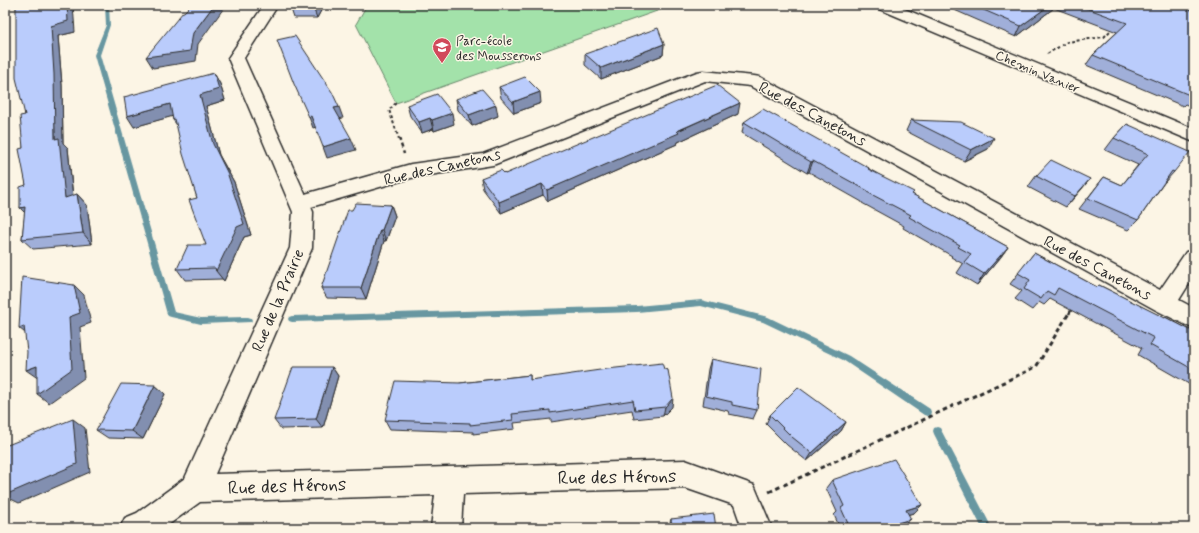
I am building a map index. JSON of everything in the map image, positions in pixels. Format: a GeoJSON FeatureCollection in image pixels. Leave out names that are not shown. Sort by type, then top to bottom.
{"type":"FeatureCollection","features":[{"type":"Feature","properties":{"kind":"street","name":"Rue de la Prairie"},"geometry":{"type":"LineString","coordinates":[[195,488],[301,248],[303,212],[300,203],[236,58],[271,5]]}},
{"type":"Feature","properties":{"kind":"street","name":"Chemin Vanier"},"geometry":{"type":"LineString","coordinates":[[882,5],[1194,136]]}},
{"type":"Feature","properties":{"kind":"street","name":"Rue des Canetons"},"geometry":{"type":"LineString","coordinates":[[300,203],[411,171],[486,160],[703,76],[754,81],[1194,319]]}},
{"type":"Feature","properties":{"kind":"street","name":"Rue des Canetons"},"geometry":{"type":"LineString","coordinates":[[1164,303],[1194,258]]}},
{"type":"Feature","properties":{"kind":"street","name":"Rue des Hérons"},"geometry":{"type":"LineString","coordinates":[[195,488],[685,474],[744,495],[757,528]]}},
{"type":"Feature","properties":{"kind":"street"},"geometry":{"type":"LineString","coordinates":[[446,528],[450,480]]}},
{"type":"Feature","properties":{"kind":"street"},"geometry":{"type":"LineString","coordinates":[[135,528],[147,523],[195,488]]}},
{"type":"Feature","properties":{"kind":"path"},"geometry":{"type":"LineString","coordinates":[[1026,66],[1067,42],[1104,37],[1115,26]]}},
{"type":"Feature","properties":{"kind":"path"},"geometry":{"type":"LineString","coordinates":[[396,103],[389,110],[411,171]]}},
{"type":"Feature","properties":{"kind":"path"},"geometry":{"type":"LineString","coordinates":[[747,503],[1036,367],[1077,300]]}},
{"type":"Feature","properties":{"kind":"green space","name":"Parc-école des Mousserons"},"geometry":{"type":"Polygon","coordinates":[[[367,5],[674,5],[396,103],[356,24],[367,5]]]}},
{"type":"Feature","properties":{"kind":"building"},"geometry":{"type":"Polygon","coordinates":[[[16,5],[67,5],[68,21],[51,26],[54,74],[55,139],[59,138],[65,198],[77,194],[83,233],[22,239],[25,207],[20,208],[20,187],[26,185],[19,149],[23,148],[20,116],[25,115],[16,78],[16,5]]]}},
{"type":"Feature","properties":{"kind":"building"},"geometry":{"type":"Polygon","coordinates":[[[191,5],[214,5],[193,33],[190,51],[146,57],[183,12],[191,5]]]}},
{"type":"Feature","properties":{"kind":"building"},"geometry":{"type":"Polygon","coordinates":[[[293,5],[316,5],[314,10],[291,9],[293,5]]]}},
{"type":"Feature","properties":{"kind":"building"},"geometry":{"type":"Polygon","coordinates":[[[972,5],[1050,5],[1021,26],[972,5]]]}},
{"type":"Feature","properties":{"kind":"building"},"geometry":{"type":"Polygon","coordinates":[[[1078,5],[1176,5],[1194,11],[1194,94],[1192,96],[1093,55],[1127,23],[1078,5]]]}},
{"type":"Feature","properties":{"kind":"building"},"geometry":{"type":"Polygon","coordinates":[[[658,28],[664,44],[601,68],[585,54],[658,28]]]}},
{"type":"Feature","properties":{"kind":"building"},"geometry":{"type":"Polygon","coordinates":[[[295,36],[332,92],[339,107],[334,108],[351,138],[323,147],[311,116],[309,117],[294,84],[277,40],[295,36]]]}},
{"type":"Feature","properties":{"kind":"building"},"geometry":{"type":"Polygon","coordinates":[[[214,73],[219,89],[200,95],[213,144],[227,172],[244,224],[237,227],[216,271],[215,268],[177,269],[188,245],[206,245],[189,200],[197,198],[183,154],[175,119],[173,120],[170,104],[127,116],[124,97],[214,73]]]}},
{"type":"Feature","properties":{"kind":"building"},"geometry":{"type":"Polygon","coordinates":[[[525,77],[540,92],[513,102],[499,87],[525,77]]]}},
{"type":"Feature","properties":{"kind":"building"},"geometry":{"type":"Polygon","coordinates":[[[717,85],[740,103],[677,131],[679,133],[547,190],[542,184],[499,202],[481,178],[501,170],[505,174],[717,85]]]}},
{"type":"Feature","properties":{"kind":"building"},"geometry":{"type":"Polygon","coordinates":[[[482,89],[496,105],[469,115],[456,99],[482,89]]]}},
{"type":"Feature","properties":{"kind":"building"},"geometry":{"type":"Polygon","coordinates":[[[437,94],[452,113],[432,120],[430,118],[419,122],[407,105],[437,94]]]}},
{"type":"Feature","properties":{"kind":"building"},"geometry":{"type":"Polygon","coordinates":[[[763,109],[869,168],[868,169],[914,192],[912,194],[1008,247],[984,274],[964,262],[971,254],[958,247],[960,245],[909,217],[911,215],[813,161],[811,162],[744,122],[763,109]]]}},
{"type":"Feature","properties":{"kind":"building"},"geometry":{"type":"Polygon","coordinates":[[[911,120],[961,122],[994,138],[971,150],[911,120]]]}},
{"type":"Feature","properties":{"kind":"building"},"geometry":{"type":"Polygon","coordinates":[[[1127,124],[1190,152],[1174,172],[1172,171],[1138,220],[1088,198],[1104,177],[1122,185],[1148,154],[1114,138],[1127,124]]]}},
{"type":"Feature","properties":{"kind":"building"},"geometry":{"type":"Polygon","coordinates":[[[1051,160],[1090,179],[1075,196],[1036,176],[1051,160]]]}},
{"type":"Feature","properties":{"kind":"building"},"geometry":{"type":"Polygon","coordinates":[[[356,203],[391,205],[382,230],[380,230],[361,288],[321,288],[348,210],[352,210],[356,203]]]}},
{"type":"Feature","properties":{"kind":"building"},"geometry":{"type":"Polygon","coordinates":[[[1034,253],[1097,287],[1099,285],[1194,332],[1194,370],[1150,345],[1154,338],[1058,288],[1054,295],[1047,291],[1041,299],[1024,289],[1030,280],[1018,273],[1034,253]]]}},
{"type":"Feature","properties":{"kind":"building"},"geometry":{"type":"Polygon","coordinates":[[[22,277],[74,285],[80,313],[69,317],[72,369],[37,394],[37,366],[26,370],[27,352],[24,326],[19,328],[22,277]]]}},
{"type":"Feature","properties":{"kind":"building"},"geometry":{"type":"Polygon","coordinates":[[[711,359],[761,369],[757,410],[732,405],[732,402],[706,396],[711,359]]]}},
{"type":"Feature","properties":{"kind":"building"},"geometry":{"type":"Polygon","coordinates":[[[662,363],[664,369],[668,370],[673,398],[665,407],[635,410],[633,400],[550,413],[550,410],[512,414],[513,420],[470,425],[470,423],[385,420],[395,381],[460,383],[530,375],[530,380],[662,363]]]}},
{"type":"Feature","properties":{"kind":"building"},"geometry":{"type":"Polygon","coordinates":[[[293,367],[332,367],[316,419],[274,420],[293,367]]]}},
{"type":"Feature","properties":{"kind":"building"},"geometry":{"type":"Polygon","coordinates":[[[121,384],[155,385],[132,431],[96,430],[121,384]]]}},
{"type":"Feature","properties":{"kind":"building"},"geometry":{"type":"Polygon","coordinates":[[[798,387],[846,422],[812,453],[792,437],[770,415],[798,387]]]}},
{"type":"Feature","properties":{"kind":"building"},"geometry":{"type":"Polygon","coordinates":[[[73,419],[77,464],[5,495],[5,446],[73,419]]]}},
{"type":"Feature","properties":{"kind":"building"},"geometry":{"type":"Polygon","coordinates":[[[894,459],[922,505],[906,510],[911,519],[884,527],[885,528],[850,528],[841,508],[844,506],[832,480],[894,459]]]}},
{"type":"Feature","properties":{"kind":"building"},"geometry":{"type":"Polygon","coordinates":[[[714,514],[716,528],[672,528],[671,519],[714,514]]]}},
{"type":"Feature","properties":{"kind":"waterway"},"geometry":{"type":"LineString","coordinates":[[107,5],[108,25],[97,55],[171,314],[201,321],[248,320]]}},
{"type":"Feature","properties":{"kind":"waterway"},"geometry":{"type":"LineString","coordinates":[[292,319],[637,309],[701,303],[765,319],[846,358],[927,412]]}},
{"type":"Feature","properties":{"kind":"waterway"},"geometry":{"type":"LineString","coordinates":[[937,431],[987,528]]}},
{"type":"Feature","properties":{"kind":"place","name":"Parc-école des Mousserons"},"geometry":{"type":"Point","coordinates":[442,64]}}]}
